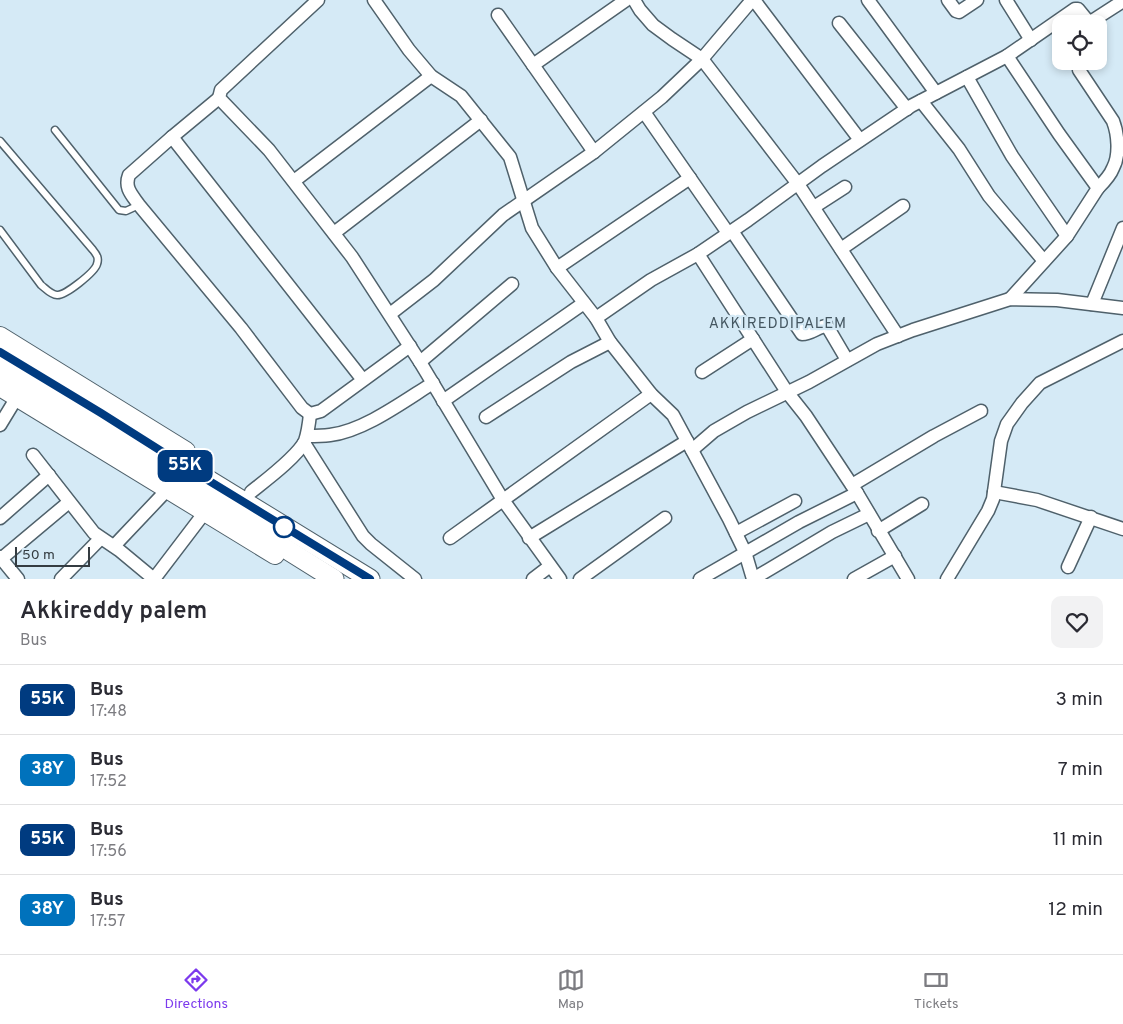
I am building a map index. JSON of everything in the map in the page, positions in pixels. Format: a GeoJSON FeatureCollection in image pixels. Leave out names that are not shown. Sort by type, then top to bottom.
{"type":"FeatureCollection","features":[{"type":"Feature","properties":{"kind":"main road"},"geometry":{"type":"LineString","coordinates":[[0,352],[370,579]]}},
{"type":"Feature","properties":{"kind":"main road"},"geometry":{"type":"LineString","coordinates":[[0,370],[334,579]]}},
{"type":"Feature","properties":{"kind":"street"},"geometry":{"type":"LineString","coordinates":[[310,414],[302,408],[236,321],[139,205],[128,190],[127,182],[130,175],[219,98],[221,90],[318,0]]}},
{"type":"Feature","properties":{"kind":"street"},"geometry":{"type":"LineString","coordinates":[[374,0],[409,50],[431,76],[461,96],[510,157],[532,228],[557,268],[596,318],[610,342],[651,394],[673,415],[736,533],[745,552],[753,579],[832,532],[868,514]]}},
{"type":"Feature","properties":{"kind":"street"},"geometry":{"type":"LineString","coordinates":[[534,65],[626,0]]}},
{"type":"Feature","properties":{"kind":"street"},"geometry":{"type":"LineString","coordinates":[[634,0],[640,10],[653,24],[672,40],[702,59],[798,184],[898,336]]}},
{"type":"Feature","properties":{"kind":"street"},"geometry":{"type":"LineString","coordinates":[[390,314],[434,280],[495,222],[594,152],[662,97],[702,59],[753,0],[860,140]]}},
{"type":"Feature","properties":{"kind":"street"},"geometry":{"type":"LineString","coordinates":[[868,0],[936,93]]}},
{"type":"Feature","properties":{"kind":"street"},"geometry":{"type":"LineString","coordinates":[[948,0],[956,11],[959,12],[977,0]]}},
{"type":"Feature","properties":{"kind":"street"},"geometry":{"type":"LineString","coordinates":[[1006,0],[1031,40]]}},
{"type":"Feature","properties":{"kind":"street"},"geometry":{"type":"LineString","coordinates":[[596,318],[650,280],[698,254],[907,109],[1007,56],[1031,40],[1072,5],[1087,20],[1092,21],[1123,1]]}},
{"type":"Feature","properties":{"kind":"street"},"geometry":{"type":"LineString","coordinates":[[498,15],[594,152]]}},
{"type":"Feature","properties":{"kind":"street"},"geometry":{"type":"LineString","coordinates":[[839,23],[907,109]]}},
{"type":"Feature","properties":{"kind":"street"},"geometry":{"type":"LineString","coordinates":[[1007,56],[1098,188]]}},
{"type":"Feature","properties":{"kind":"street"},"geometry":{"type":"LineString","coordinates":[[1010,298],[1067,236],[1114,167],[1117,143],[1116,128],[1079,70]]}},
{"type":"Feature","properties":{"kind":"street"},"geometry":{"type":"LineString","coordinates":[[294,181],[431,76]]}},
{"type":"Feature","properties":{"kind":"street"},"geometry":{"type":"LineString","coordinates":[[968,77],[1012,156],[1067,236]]}},
{"type":"Feature","properties":{"kind":"street"},"geometry":{"type":"LineString","coordinates":[[219,98],[270,150],[352,257],[420,362],[503,500],[560,579]]}},
{"type":"Feature","properties":{"kind":"street"},"geometry":{"type":"LineString","coordinates":[[921,101],[959,149],[989,196],[1044,261]]}},
{"type":"Feature","properties":{"kind":"street"},"geometry":{"type":"LineString","coordinates":[[644,112],[802,334],[827,326],[847,360]]}},
{"type":"Feature","properties":{"kind":"street"},"geometry":{"type":"LineString","coordinates":[[334,233],[481,120]]}},
{"type":"Feature","properties":{"kind":"street"},"geometry":{"type":"LineString","coordinates":[[172,137],[363,380]]}},
{"type":"Feature","properties":{"kind":"street"},"geometry":{"type":"LineString","coordinates":[[557,268],[690,178]]}},
{"type":"Feature","properties":{"kind":"street"},"geometry":{"type":"LineString","coordinates":[[814,207],[845,187]]}},
{"type":"Feature","properties":{"kind":"street"},"geometry":{"type":"LineString","coordinates":[[841,249],[903,206]]}},
{"type":"Feature","properties":{"kind":"street"},"geometry":{"type":"LineString","coordinates":[[1092,304],[1123,228]]}},
{"type":"Feature","properties":{"kind":"street"},"geometry":{"type":"LineString","coordinates":[[698,254],[787,392],[806,416],[854,489],[908,579]]}},
{"type":"Feature","properties":{"kind":"street"},"geometry":{"type":"LineString","coordinates":[[420,362],[512,284]]}},
{"type":"Feature","properties":{"kind":"street"},"geometry":{"type":"LineString","coordinates":[[529,538],[714,431],[847,360],[898,336],[1010,298],[1057,300],[1123,308]]}},
{"type":"Feature","properties":{"kind":"street"},"geometry":{"type":"LineString","coordinates":[[443,401],[584,302]]}},
{"type":"Feature","properties":{"kind":"street"},"geometry":{"type":"LineString","coordinates":[[0,336],[186,451]]}},
{"type":"Feature","properties":{"kind":"street"},"geometry":{"type":"LineString","coordinates":[[702,372],[753,339]]}},
{"type":"Feature","properties":{"kind":"street"},"geometry":{"type":"LineString","coordinates":[[948,579],[988,511],[994,492],[1001,441],[1007,424],[1022,403],[1040,384],[1123,341]]}},
{"type":"Feature","properties":{"kind":"street"},"geometry":{"type":"LineString","coordinates":[[486,417],[571,362],[610,342]]}},
{"type":"Feature","properties":{"kind":"street"},"geometry":{"type":"LineString","coordinates":[[310,414],[321,411],[410,346]]}},
{"type":"Feature","properties":{"kind":"street"},"geometry":{"type":"LineString","coordinates":[[305,439],[346,432],[387,412],[433,383]]}},
{"type":"Feature","properties":{"kind":"street"},"geometry":{"type":"LineString","coordinates":[[0,387],[275,555]]}},
{"type":"Feature","properties":{"kind":"street"},"geometry":{"type":"LineString","coordinates":[[450,538],[651,394]]}},
{"type":"Feature","properties":{"kind":"street"},"geometry":{"type":"LineString","coordinates":[[0,425],[17,397]]}},
{"type":"Feature","properties":{"kind":"street"},"geometry":{"type":"LineString","coordinates":[[700,579],[854,489],[934,436],[981,411]]}},
{"type":"Feature","properties":{"kind":"street"},"geometry":{"type":"LineString","coordinates":[[251,492],[297,452],[305,439],[310,414]]}},
{"type":"Feature","properties":{"kind":"street"},"geometry":{"type":"LineString","coordinates":[[305,439],[363,536],[415,579]]}},
{"type":"Feature","properties":{"kind":"street"},"geometry":{"type":"LineString","coordinates":[[33,455],[100,539],[114,546],[154,579],[205,512]]}},
{"type":"Feature","properties":{"kind":"street"},"geometry":{"type":"LineString","coordinates":[[0,518],[48,475]]}},
{"type":"Feature","properties":{"kind":"street"},"geometry":{"type":"LineString","coordinates":[[114,546],[168,490]]}},
{"type":"Feature","properties":{"kind":"street"},"geometry":{"type":"LineString","coordinates":[[994,492],[1037,500],[1123,529]]}},
{"type":"Feature","properties":{"kind":"street"},"geometry":{"type":"LineString","coordinates":[[736,533],[795,501]]}},
{"type":"Feature","properties":{"kind":"street"},"geometry":{"type":"LineString","coordinates":[[18,579],[1,558],[69,502]]}},
{"type":"Feature","properties":{"kind":"street"},"geometry":{"type":"LineString","coordinates":[[878,531],[922,504]]}},
{"type":"Feature","properties":{"kind":"street"},"geometry":{"type":"LineString","coordinates":[[580,579],[665,518]]}},
{"type":"Feature","properties":{"kind":"street"},"geometry":{"type":"LineString","coordinates":[[1068,567],[1091,518]]}},
{"type":"Feature","properties":{"kind":"street"},"geometry":{"type":"LineString","coordinates":[[60,579],[100,539]]}},
{"type":"Feature","properties":{"kind":"street"},"geometry":{"type":"LineString","coordinates":[[854,579],[895,556]]}},
{"type":"Feature","properties":{"kind":"street"},"geometry":{"type":"LineString","coordinates":[[533,579],[550,566]]}},
{"type":"Feature","properties":{"kind":"lane"},"geometry":{"type":"LineString","coordinates":[[55,130],[119,210],[126,211],[139,205]]}},
{"type":"Feature","properties":{"kind":"lane"},"geometry":{"type":"LineString","coordinates":[[0,141],[94,250],[98,256],[97,265],[93,272],[65,293],[57,295],[40,285],[0,230]]}},
{"type":"Feature","properties":{"kind":"bus line","name":"55K"},"geometry":{"type":"LineString","coordinates":[[0,352],[370,579]]}},
{"type":"Feature","properties":{"kind":"district","name":"AKKIREDDIPALEM"},"geometry":{"type":"Point","coordinates":[778,323]}}]}
